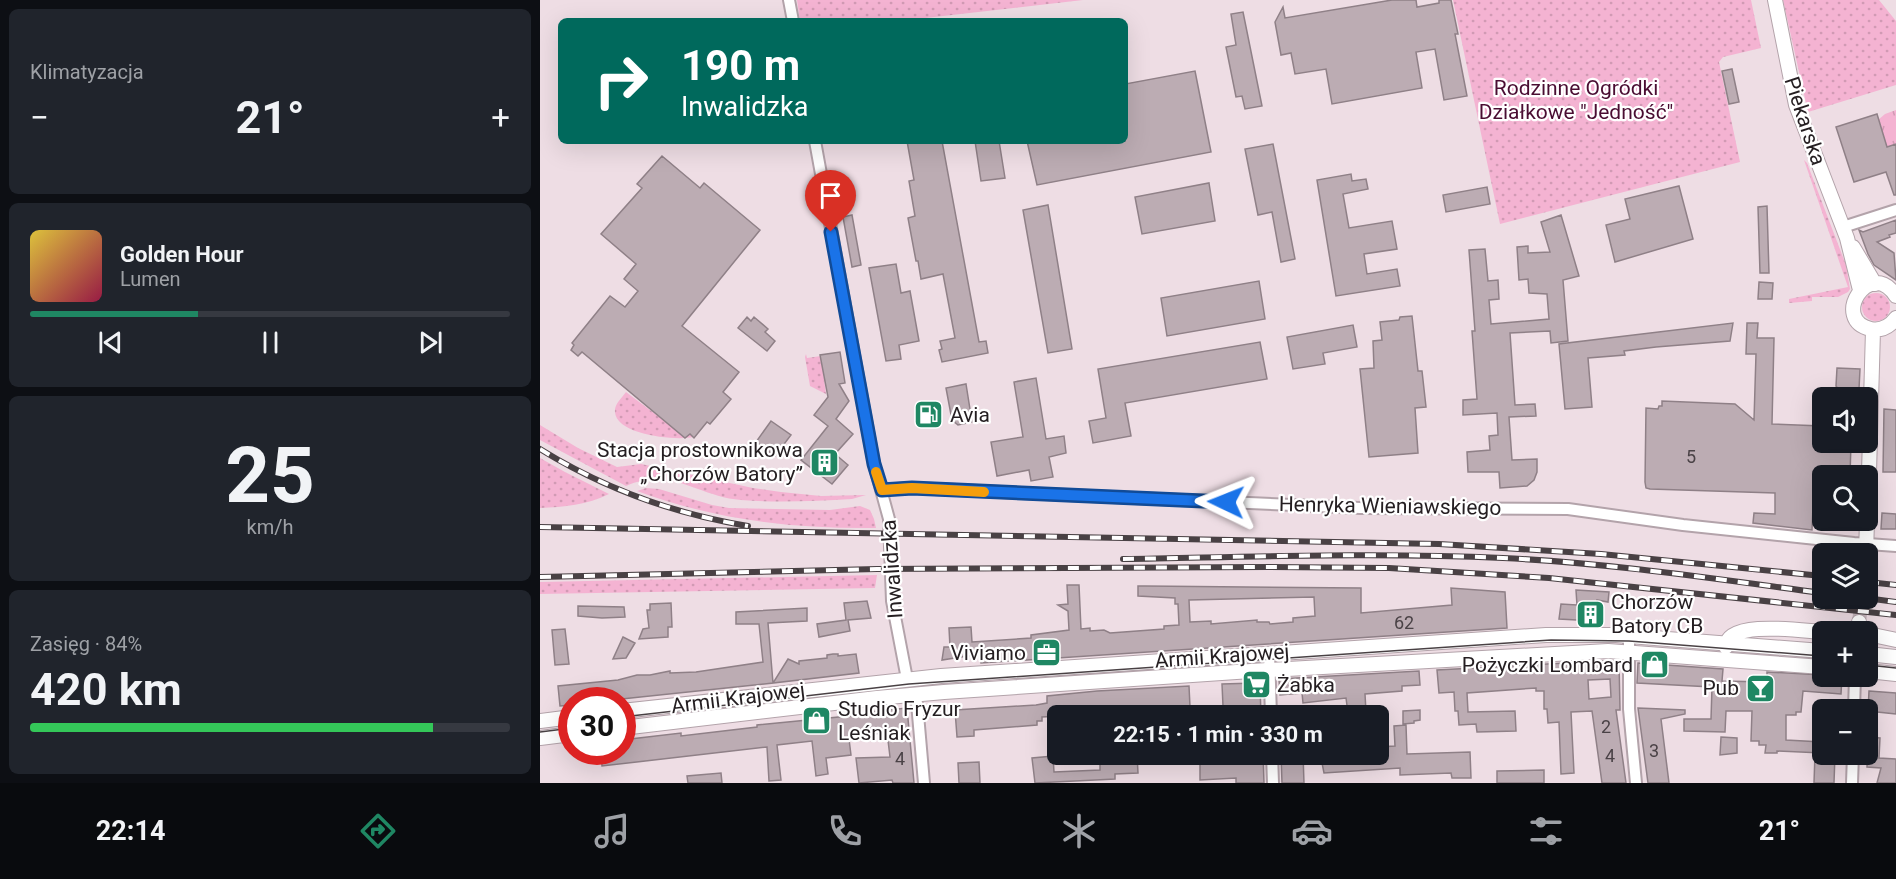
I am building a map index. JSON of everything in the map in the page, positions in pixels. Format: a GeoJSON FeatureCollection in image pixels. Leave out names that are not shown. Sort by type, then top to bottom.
{"type":"FeatureCollection","features":[{"type":"Feature","properties":{"kind":"street"},"geometry":{"type":"LineString","coordinates":[[789,0],[792,18]]}},
{"type":"Feature","properties":{"kind":"street","name":"Piekarska"},"geometry":{"type":"LineString","coordinates":[[1774,0],[1796,105],[1845,232],[1860,290],[1854,301],[1853,309],[1861,324],[1873,330]]}},
{"type":"Feature","properties":{"kind":"street","name":"Inwalidzka"},"geometry":{"type":"LineString","coordinates":[[815,144],[874,464],[889,519],[892,601],[907,679]]}},
{"type":"Feature","properties":{"kind":"street"},"geometry":{"type":"LineString","coordinates":[[1845,232],[1896,210]]}},
{"type":"Feature","properties":{"kind":"street","name":"Piekarska"},"geometry":{"type":"LineString","coordinates":[[1845,232],[1875,284]]}},
{"type":"Feature","properties":{"kind":"street"},"geometry":{"type":"LineString","coordinates":[[1860,290],[1875,284],[1890,288],[1896,296]]}},
{"type":"Feature","properties":{"kind":"street"},"geometry":{"type":"LineString","coordinates":[[1869,465],[1873,330],[1886,327],[1896,318]]}},
{"type":"Feature","properties":{"kind":"street","name":"Henryka Wieniawskiego"},"geometry":{"type":"LineString","coordinates":[[882,490],[912,488],[1360,508],[1568,509],[1820,543]]}},
{"type":"Feature","properties":{"kind":"street","name":"Henryka Wieniawskiego"},"geometry":{"type":"LineString","coordinates":[[1878,548],[1896,546]]}},
{"type":"Feature","properties":{"kind":"street"},"geometry":{"type":"LineString","coordinates":[[1725,659],[1726,642],[1732,636],[1750,629],[1812,632]]}},
{"type":"Feature","properties":{"kind":"street","name":"Armii Krajowej"},"geometry":{"type":"LineString","coordinates":[[636,709],[907,679],[1546,634],[1629,636],[1812,650]]}},
{"type":"Feature","properties":{"kind":"street"},"geometry":{"type":"LineString","coordinates":[[1629,636],[1629,709],[1636,783]]}},
{"type":"Feature","properties":{"kind":"street"},"geometry":{"type":"LineString","coordinates":[[1878,636],[1896,640]]}},
{"type":"Feature","properties":{"kind":"street","name":"Armii Krajowej"},"geometry":{"type":"LineString","coordinates":[[636,726],[914,695],[1270,670],[1608,651],[1812,666]]}},
{"type":"Feature","properties":{"kind":"street"},"geometry":{"type":"LineString","coordinates":[[1269,653],[1271,705]]}},
{"type":"Feature","properties":{"kind":"street"},"geometry":{"type":"LineString","coordinates":[[1878,655],[1896,657]]}},
{"type":"Feature","properties":{"kind":"street"},"geometry":{"type":"LineString","coordinates":[[1878,671],[1896,674]]}},
{"type":"Feature","properties":{"kind":"street"},"geometry":{"type":"LineString","coordinates":[[907,679],[917,703],[924,783]]}},
{"type":"Feature","properties":{"kind":"street"},"geometry":{"type":"LineString","coordinates":[[540,721],[558,719]]}},
{"type":"Feature","properties":{"kind":"street"},"geometry":{"type":"LineString","coordinates":[[540,738],[558,736]]}},
{"type":"Feature","properties":{"kind":"street"},"geometry":{"type":"LineString","coordinates":[[1272,765],[1273,783]]}},
{"type":"Feature","properties":{"kind":"street"},"geometry":{"type":"LineString","coordinates":[[1852,783],[1853,765]]}},
{"type":"Feature","properties":{"kind":"green space"},"geometry":{"type":"Polygon","coordinates":[[[797,0],[1083,0],[925,18],[800,18],[797,0]]]}},
{"type":"Feature","properties":{"kind":"green space","name":"Rodzinne Ogródki Działkowe \"Jedność\""},"geometry":{"type":"Polygon","coordinates":[[[1453,0],[1751,0],[1761,48],[1723,57],[1719,62],[1740,162],[1500,224],[1453,0]]]}},
{"type":"Feature","properties":{"kind":"green space"},"geometry":{"type":"Polygon","coordinates":[[[1783,0],[1879,0],[1896,21],[1896,85],[1808,112],[1783,0]]]}},
{"type":"Feature","properties":{"kind":"green space"},"geometry":{"type":"Polygon","coordinates":[[[1896,110],[1896,144],[1887,147],[1878,120],[1885,114],[1896,110]]]}},
{"type":"Feature","properties":{"kind":"green space"},"geometry":{"type":"Polygon","coordinates":[[[1804,160],[1846,265],[1850,289],[1838,297],[1812,297],[1812,301],[1789,303],[1789,299],[1848,287],[1804,160]]]}},
{"type":"Feature","properties":{"kind":"green space"},"geometry":{"type":"Polygon","coordinates":[[[1876,293],[1886,297],[1890,307],[1886,317],[1876,321],[1866,317],[1862,307],[1866,297],[1876,293]]]}},
{"type":"Feature","properties":{"kind":"green space"},"geometry":{"type":"Polygon","coordinates":[[[806,354],[807,358],[821,356],[826,394],[810,386],[806,354]]]}},
{"type":"Feature","properties":{"kind":"green space"},"geometry":{"type":"Polygon","coordinates":[[[626,392],[683,435],[686,431],[693,437],[674,438],[648,435],[625,426],[618,420],[615,409],[626,392]]]}},
{"type":"Feature","properties":{"kind":"green space"},"geometry":{"type":"Polygon","coordinates":[[[540,425],[578,448],[617,467],[641,464],[781,492],[821,496],[866,495],[838,500],[755,501],[726,498],[685,484],[657,479],[626,486],[540,440],[540,425]]]}},
{"type":"Feature","properties":{"kind":"green space"},"geometry":{"type":"Polygon","coordinates":[[[540,458],[609,494],[575,505],[540,508],[540,458]]]}},
{"type":"Feature","properties":{"kind":"green space"},"geometry":{"type":"Polygon","coordinates":[[[646,488],[659,489],[729,508],[830,510],[860,506],[870,510],[876,528],[815,527],[725,516],[637,491],[646,488]]]}},
{"type":"Feature","properties":{"kind":"green space"},"geometry":{"type":"Polygon","coordinates":[[[877,575],[875,588],[540,594],[540,582],[877,575]]]}},
{"type":"Feature","properties":{"kind":"building"},"geometry":{"type":"Polygon","coordinates":[[[1392,0],[1416,0],[1417,7],[1439,3],[1439,0],[1451,0],[1467,96],[1444,100],[1435,49],[1416,52],[1422,88],[1332,104],[1326,69],[1295,74],[1291,53],[1281,55],[1275,22],[1283,7],[1285,18],[1392,0]]]}},
{"type":"Feature","properties":{"kind":"building"},"geometry":{"type":"Polygon","coordinates":[[[1243,12],[1262,106],[1245,109],[1242,96],[1236,97],[1226,47],[1236,45],[1231,14],[1243,12]]]}},
{"type":"Feature","properties":{"kind":"building"},"geometry":{"type":"Polygon","coordinates":[[[1732,69],[1739,102],[1729,104],[1722,71],[1732,69]]]}},
{"type":"Feature","properties":{"kind":"building"},"geometry":{"type":"Polygon","coordinates":[[[1195,71],[1211,152],[1037,185],[1028,144],[1128,144],[1128,83],[1195,71]]]}},
{"type":"Feature","properties":{"kind":"building"},"geometry":{"type":"Polygon","coordinates":[[[1877,114],[1887,147],[1896,144],[1896,195],[1894,195],[1886,172],[1854,182],[1836,127],[1877,114]]]}},
{"type":"Feature","properties":{"kind":"building"},"geometry":{"type":"Polygon","coordinates":[[[908,144],[943,144],[979,342],[986,341],[988,353],[942,362],[939,350],[942,349],[940,341],[955,338],[943,274],[921,279],[918,261],[916,261],[908,218],[915,216],[909,181],[914,180],[908,144]]]}},
{"type":"Feature","properties":{"kind":"building"},"geometry":{"type":"Polygon","coordinates":[[[975,144],[999,144],[1005,178],[981,181],[975,144]]]}},
{"type":"Feature","properties":{"kind":"building"},"geometry":{"type":"Polygon","coordinates":[[[1273,144],[1295,259],[1281,262],[1272,212],[1258,215],[1245,149],[1273,144]]]}},
{"type":"Feature","properties":{"kind":"building"},"geometry":{"type":"Polygon","coordinates":[[[662,156],[700,188],[704,183],[760,230],[682,326],[739,372],[723,392],[731,399],[710,424],[707,422],[694,438],[690,434],[685,438],[582,352],[578,356],[571,350],[574,345],[572,343],[610,296],[625,307],[638,291],[624,279],[636,264],[601,234],[642,188],[637,184],[662,156]]]}},
{"type":"Feature","properties":{"kind":"building"},"geometry":{"type":"Polygon","coordinates":[[[1351,174],[1352,181],[1366,179],[1368,189],[1343,194],[1349,228],[1392,221],[1397,249],[1364,254],[1367,274],[1397,269],[1400,286],[1336,296],[1317,180],[1351,174]]]}},
{"type":"Feature","properties":{"kind":"building"},"geometry":{"type":"Polygon","coordinates":[[[1209,183],[1215,221],[1142,234],[1135,197],[1209,183]]]}},
{"type":"Feature","properties":{"kind":"building"},"geometry":{"type":"Polygon","coordinates":[[[1679,186],[1693,239],[1615,262],[1606,225],[1630,219],[1625,199],[1679,186]]]}},
{"type":"Feature","properties":{"kind":"building"},"geometry":{"type":"Polygon","coordinates":[[[1487,187],[1490,204],[1446,212],[1443,195],[1487,187]]]}},
{"type":"Feature","properties":{"kind":"building"},"geometry":{"type":"Polygon","coordinates":[[[1048,205],[1072,349],[1048,353],[1023,210],[1048,205]]]}},
{"type":"Feature","properties":{"kind":"building"},"geometry":{"type":"Polygon","coordinates":[[[1767,206],[1769,273],[1760,273],[1758,207],[1767,206]]]}},
{"type":"Feature","properties":{"kind":"building"},"geometry":{"type":"Polygon","coordinates":[[[852,215],[861,265],[852,267],[843,217],[852,215]]]}},
{"type":"Feature","properties":{"kind":"building"},"geometry":{"type":"Polygon","coordinates":[[[1561,215],[1579,276],[1563,280],[1568,341],[1551,343],[1550,331],[1510,333],[1515,405],[1535,404],[1536,416],[1509,417],[1512,460],[1537,459],[1537,472],[1534,480],[1527,486],[1500,488],[1499,472],[1468,472],[1467,452],[1490,450],[1489,436],[1498,435],[1497,413],[1463,415],[1463,400],[1477,399],[1469,250],[1485,249],[1488,281],[1498,280],[1499,299],[1489,300],[1491,324],[1549,319],[1547,294],[1529,293],[1528,279],[1519,280],[1517,247],[1528,246],[1528,253],[1550,252],[1541,222],[1561,215]]]}},
{"type":"Feature","properties":{"kind":"building"},"geometry":{"type":"Polygon","coordinates":[[[1896,220],[1896,233],[1877,242],[1894,253],[1896,280],[1874,265],[1859,230],[1863,232],[1896,220]]]}},
{"type":"Feature","properties":{"kind":"building"},"geometry":{"type":"Polygon","coordinates":[[[896,264],[901,293],[910,291],[919,341],[899,345],[901,359],[886,361],[869,268],[896,264]]]}},
{"type":"Feature","properties":{"kind":"building"},"geometry":{"type":"Polygon","coordinates":[[[1259,281],[1265,319],[1167,336],[1161,298],[1259,281]]]}},
{"type":"Feature","properties":{"kind":"building"},"geometry":{"type":"Polygon","coordinates":[[[1759,282],[1773,283],[1772,299],[1758,299],[1759,282]]]}},
{"type":"Feature","properties":{"kind":"building"},"geometry":{"type":"Polygon","coordinates":[[[1412,316],[1418,371],[1422,371],[1426,407],[1415,408],[1418,453],[1369,457],[1360,369],[1374,368],[1373,341],[1382,340],[1380,322],[1412,316]]]}},
{"type":"Feature","properties":{"kind":"building"},"geometry":{"type":"Polygon","coordinates":[[[747,317],[751,321],[754,317],[768,329],[765,332],[775,341],[767,351],[738,328],[747,317]]]}},
{"type":"Feature","properties":{"kind":"building"},"geometry":{"type":"Polygon","coordinates":[[[1733,323],[1730,341],[1656,347],[1624,351],[1625,355],[1588,358],[1592,407],[1565,409],[1559,344],[1733,323]]]}},
{"type":"Feature","properties":{"kind":"building"},"geometry":{"type":"Polygon","coordinates":[[[1747,323],[1758,323],[1757,338],[1774,338],[1772,424],[1812,426],[1812,453],[1851,453],[1850,465],[1812,465],[1812,530],[1753,523],[1754,513],[1775,514],[1775,493],[1646,488],[1646,408],[1658,409],[1662,406],[1662,401],[1735,404],[1754,420],[1756,354],[1746,354],[1747,323]]]}},
{"type":"Feature","properties":{"kind":"building"},"geometry":{"type":"Polygon","coordinates":[[[1353,325],[1357,347],[1323,353],[1325,364],[1293,369],[1287,337],[1353,325]]]}},
{"type":"Feature","properties":{"kind":"building"},"geometry":{"type":"Polygon","coordinates":[[[1260,342],[1267,379],[1125,403],[1131,436],[1093,443],[1089,421],[1106,418],[1098,369],[1260,342]]]}},
{"type":"Feature","properties":{"kind":"building"},"geometry":{"type":"Polygon","coordinates":[[[840,352],[845,383],[839,384],[849,401],[836,419],[853,434],[835,454],[848,465],[832,484],[801,460],[828,426],[814,415],[828,397],[820,355],[840,352]]]}},
{"type":"Feature","properties":{"kind":"building"},"geometry":{"type":"Polygon","coordinates":[[[1837,368],[1860,369],[1859,387],[1836,386],[1837,368]]]}},
{"type":"Feature","properties":{"kind":"building"},"geometry":{"type":"Polygon","coordinates":[[[1036,378],[1046,439],[1064,436],[1066,453],[1049,457],[1053,477],[1031,481],[1029,470],[997,476],[991,442],[1023,437],[1014,382],[1036,378]]]}},
{"type":"Feature","properties":{"kind":"building"},"geometry":{"type":"Polygon","coordinates":[[[966,384],[972,422],[958,425],[952,420],[946,388],[966,384]]]}},
{"type":"Feature","properties":{"kind":"building"},"geometry":{"type":"Polygon","coordinates":[[[1884,409],[1896,410],[1896,472],[1883,472],[1884,409]]]}},
{"type":"Feature","properties":{"kind":"building"},"geometry":{"type":"Polygon","coordinates":[[[771,421],[791,435],[775,456],[756,442],[771,421]]]}},
{"type":"Feature","properties":{"kind":"building"},"geometry":{"type":"Polygon","coordinates":[[[1882,513],[1896,514],[1896,529],[1881,529],[1882,513]]]}},
{"type":"Feature","properties":{"kind":"building"},"geometry":{"type":"Polygon","coordinates":[[[1067,585],[1079,585],[1081,629],[1090,628],[1090,631],[1104,630],[1110,633],[1164,629],[1164,626],[1179,625],[1178,604],[1175,604],[1175,598],[1138,596],[1138,586],[1361,588],[1361,613],[1452,605],[1451,588],[1505,592],[1507,628],[981,663],[980,654],[942,660],[944,647],[950,647],[949,628],[971,627],[972,642],[1031,638],[1031,635],[1069,630],[1068,611],[1058,605],[1068,604],[1067,585]],[[1314,597],[1189,600],[1190,622],[1211,621],[1211,624],[1257,620],[1257,622],[1269,622],[1270,624],[1293,622],[1293,618],[1315,616],[1314,597]]]}},
{"type":"Feature","properties":{"kind":"building"},"geometry":{"type":"Polygon","coordinates":[[[1576,590],[1609,592],[1608,602],[1597,600],[1595,621],[1559,619],[1561,604],[1577,605],[1576,590]]]}},
{"type":"Feature","properties":{"kind":"building"},"geometry":{"type":"Polygon","coordinates":[[[867,601],[871,618],[848,620],[850,631],[819,637],[817,624],[846,620],[844,603],[867,601]]]}},
{"type":"Feature","properties":{"kind":"building"},"geometry":{"type":"Polygon","coordinates":[[[671,603],[672,627],[668,627],[668,637],[639,639],[643,629],[649,628],[647,610],[650,610],[650,604],[671,603]]]}},
{"type":"Feature","properties":{"kind":"building"},"geometry":{"type":"Polygon","coordinates":[[[578,606],[624,607],[625,617],[578,616],[578,606]]]}},
{"type":"Feature","properties":{"kind":"building"},"geometry":{"type":"Polygon","coordinates":[[[807,608],[807,621],[768,623],[773,683],[636,697],[636,687],[558,687],[618,680],[637,675],[670,671],[670,673],[696,672],[763,662],[759,624],[736,624],[736,612],[807,608]]]}},
{"type":"Feature","properties":{"kind":"building"},"geometry":{"type":"Polygon","coordinates":[[[565,629],[569,664],[555,665],[552,630],[565,629]]]}},
{"type":"Feature","properties":{"kind":"building"},"geometry":{"type":"Polygon","coordinates":[[[623,637],[635,643],[626,658],[613,659],[623,637]]]}},
{"type":"Feature","properties":{"kind":"building"},"geometry":{"type":"Polygon","coordinates":[[[838,654],[838,656],[856,654],[859,673],[773,683],[788,659],[799,664],[799,661],[827,658],[827,655],[838,654]]]}},
{"type":"Feature","properties":{"kind":"building"},"geometry":{"type":"Polygon","coordinates":[[[1619,661],[1620,710],[1616,710],[1626,783],[1602,783],[1592,711],[1571,712],[1574,773],[1561,774],[1559,722],[1548,723],[1547,709],[1544,709],[1544,691],[1536,691],[1536,688],[1467,693],[1468,712],[1515,711],[1516,731],[1477,732],[1476,724],[1459,725],[1458,711],[1455,711],[1454,692],[1439,693],[1437,670],[1619,661]],[[1610,679],[1588,680],[1589,699],[1611,697],[1610,679]]]}},
{"type":"Feature","properties":{"kind":"building"},"geometry":{"type":"Polygon","coordinates":[[[1638,663],[1723,669],[1722,681],[1767,682],[1767,672],[1812,674],[1812,687],[1841,687],[1841,694],[1803,691],[1801,712],[1796,712],[1796,715],[1786,715],[1786,740],[1812,741],[1812,753],[1777,751],[1777,753],[1765,753],[1766,745],[1759,745],[1759,741],[1751,741],[1752,711],[1726,711],[1725,732],[1684,731],[1684,719],[1711,719],[1712,687],[1637,683],[1638,663]]]}},
{"type":"Feature","properties":{"kind":"building"},"geometry":{"type":"Polygon","coordinates":[[[1419,671],[1420,685],[1402,686],[1402,691],[1365,694],[1366,705],[1347,705],[1346,698],[1303,703],[1302,693],[1280,695],[1279,679],[1419,671]]]}},
{"type":"Feature","properties":{"kind":"building"},"geometry":{"type":"Polygon","coordinates":[[[1256,683],[1260,686],[1261,705],[1223,705],[1222,684],[1256,683]]]}},
{"type":"Feature","properties":{"kind":"building"},"geometry":{"type":"Polygon","coordinates":[[[1189,686],[1190,705],[1047,705],[1047,717],[1042,717],[1042,721],[1037,721],[1037,725],[974,730],[974,736],[957,737],[955,710],[1036,705],[1047,703],[1047,696],[1189,686]]]}},
{"type":"Feature","properties":{"kind":"building"},"geometry":{"type":"Polygon","coordinates":[[[1869,691],[1896,693],[1896,714],[1878,712],[1878,699],[1869,699],[1869,691]]]}},
{"type":"Feature","properties":{"kind":"building"},"geometry":{"type":"Polygon","coordinates":[[[907,708],[914,783],[893,783],[892,780],[859,783],[856,758],[890,757],[887,732],[849,739],[851,755],[826,758],[828,774],[816,776],[812,741],[777,745],[781,780],[769,781],[767,747],[636,762],[636,738],[681,733],[681,736],[757,727],[757,725],[869,714],[869,712],[907,708]]]}},
{"type":"Feature","properties":{"kind":"building"},"geometry":{"type":"Polygon","coordinates":[[[1638,708],[1685,710],[1685,714],[1661,719],[1669,783],[1648,783],[1638,708]]]}},
{"type":"Feature","properties":{"kind":"building"},"geometry":{"type":"Polygon","coordinates":[[[1420,710],[1420,720],[1403,724],[1403,711],[1420,710]]]}},
{"type":"Feature","properties":{"kind":"building"},"geometry":{"type":"Polygon","coordinates":[[[1406,725],[1407,754],[1470,752],[1471,778],[1452,778],[1451,773],[1400,775],[1400,768],[1324,773],[1322,765],[1389,765],[1389,746],[1395,746],[1394,726],[1406,725]]]}},
{"type":"Feature","properties":{"kind":"building"},"geometry":{"type":"Polygon","coordinates":[[[1721,737],[1737,738],[1737,753],[1720,755],[1721,737]]]}},
{"type":"Feature","properties":{"kind":"building"},"geometry":{"type":"Polygon","coordinates":[[[1878,738],[1880,738],[1879,758],[1896,759],[1896,783],[1877,783],[1881,768],[1867,767],[1867,765],[1878,765],[1878,738]]]}},
{"type":"Feature","properties":{"kind":"building"},"geometry":{"type":"Polygon","coordinates":[[[1047,757],[1047,765],[1054,765],[1054,772],[1100,770],[1100,765],[1138,765],[1138,773],[1115,774],[1115,779],[1035,783],[1032,758],[1047,757]]]}},
{"type":"Feature","properties":{"kind":"building"},"geometry":{"type":"Polygon","coordinates":[[[979,762],[980,783],[959,783],[958,763],[979,762]]]}},
{"type":"Feature","properties":{"kind":"building"},"geometry":{"type":"Polygon","coordinates":[[[1200,765],[1263,765],[1264,783],[1236,783],[1236,778],[1200,780],[1200,765]]]}},
{"type":"Feature","properties":{"kind":"building"},"geometry":{"type":"Polygon","coordinates":[[[1281,765],[1303,765],[1304,783],[1282,783],[1281,765]]]}},
{"type":"Feature","properties":{"kind":"building"},"geometry":{"type":"Polygon","coordinates":[[[1815,765],[1835,765],[1834,783],[1814,783],[1815,765]]]}},
{"type":"Feature","properties":{"kind":"building"},"geometry":{"type":"Polygon","coordinates":[[[1544,770],[1544,783],[1497,783],[1497,771],[1544,770]]]}},
{"type":"Feature","properties":{"kind":"building"},"geometry":{"type":"Polygon","coordinates":[[[721,773],[722,783],[688,783],[687,776],[721,773]]]}},
{"type":"Feature","properties":{"kind":"tunnel"},"geometry":{"type":"LineString","coordinates":[[1859,621],[1861,609]]}},
{"type":"Feature","properties":{"kind":"tram line"},"geometry":{"type":"LineString","coordinates":[[636,715],[909,684],[1551,640],[1629,641],[1812,655]]}},
{"type":"Feature","properties":{"kind":"tram line"},"geometry":{"type":"LineString","coordinates":[[1878,666],[1896,668]]}},
{"type":"Feature","properties":{"kind":"tram line"},"geometry":{"type":"LineString","coordinates":[[540,732],[558,730]]}},
{"type":"Feature","properties":{"kind":"railway"},"geometry":{"type":"LineString","coordinates":[[540,449],[589,476],[640,498],[667,507],[748,526]]}},
{"type":"Feature","properties":{"kind":"railway"},"geometry":{"type":"LineString","coordinates":[[540,527],[1439,544],[1601,554],[1812,575]]}},
{"type":"Feature","properties":{"kind":"railway"},"geometry":{"type":"LineString","coordinates":[[1123,559],[1360,555],[1503,558],[1623,568],[1812,592]]}},
{"type":"Feature","properties":{"kind":"railway"},"geometry":{"type":"LineString","coordinates":[[540,577],[877,569],[1389,568],[1549,578],[1896,615]]}},
{"type":"Feature","properties":{"kind":"railway"},"geometry":{"type":"LineString","coordinates":[[1878,583],[1896,585]]}},
{"type":"Feature","properties":{"kind":"railway"},"geometry":{"type":"LineString","coordinates":[[1878,600],[1896,602]]}},
{"type":"Feature","properties":{"kind":"slow traffic"},"geometry":{"type":"LineString","coordinates":[[876,472],[882,490],[912,488],[984,492]]}},
{"type":"Feature","properties":{"kind":"place","name":"Avia"},"geometry":{"type":"Point","coordinates":[929,415]}},
{"type":"Feature","properties":{"kind":"place","name":"Stacja prostownikowa „Chorzów Batory”"},"geometry":{"type":"Point","coordinates":[824,462]}},
{"type":"Feature","properties":{"kind":"place","name":"Chorzów Batory CB"},"geometry":{"type":"Point","coordinates":[1590,614]}},
{"type":"Feature","properties":{"kind":"place","name":"Viviamo"},"geometry":{"type":"Point","coordinates":[1047,653]}},
{"type":"Feature","properties":{"kind":"place","name":"Pożyczki Lombard"},"geometry":{"type":"Point","coordinates":[1654,665]}},
{"type":"Feature","properties":{"kind":"place","name":"Żabka"},"geometry":{"type":"Point","coordinates":[1256,685]}},
{"type":"Feature","properties":{"kind":"place","name":"Pub"},"geometry":{"type":"Point","coordinates":[1760,688]}},
{"type":"Feature","properties":{"kind":"place","name":"Studio Fryzur Leśniak"},"geometry":{"type":"Point","coordinates":[817,721]}},
{"type":"Feature","properties":{"kind":"route"},"geometry":{"type":"LineString","coordinates":[[831,232],[874,464],[882,490],[912,488],[1226,502]]}}]}
